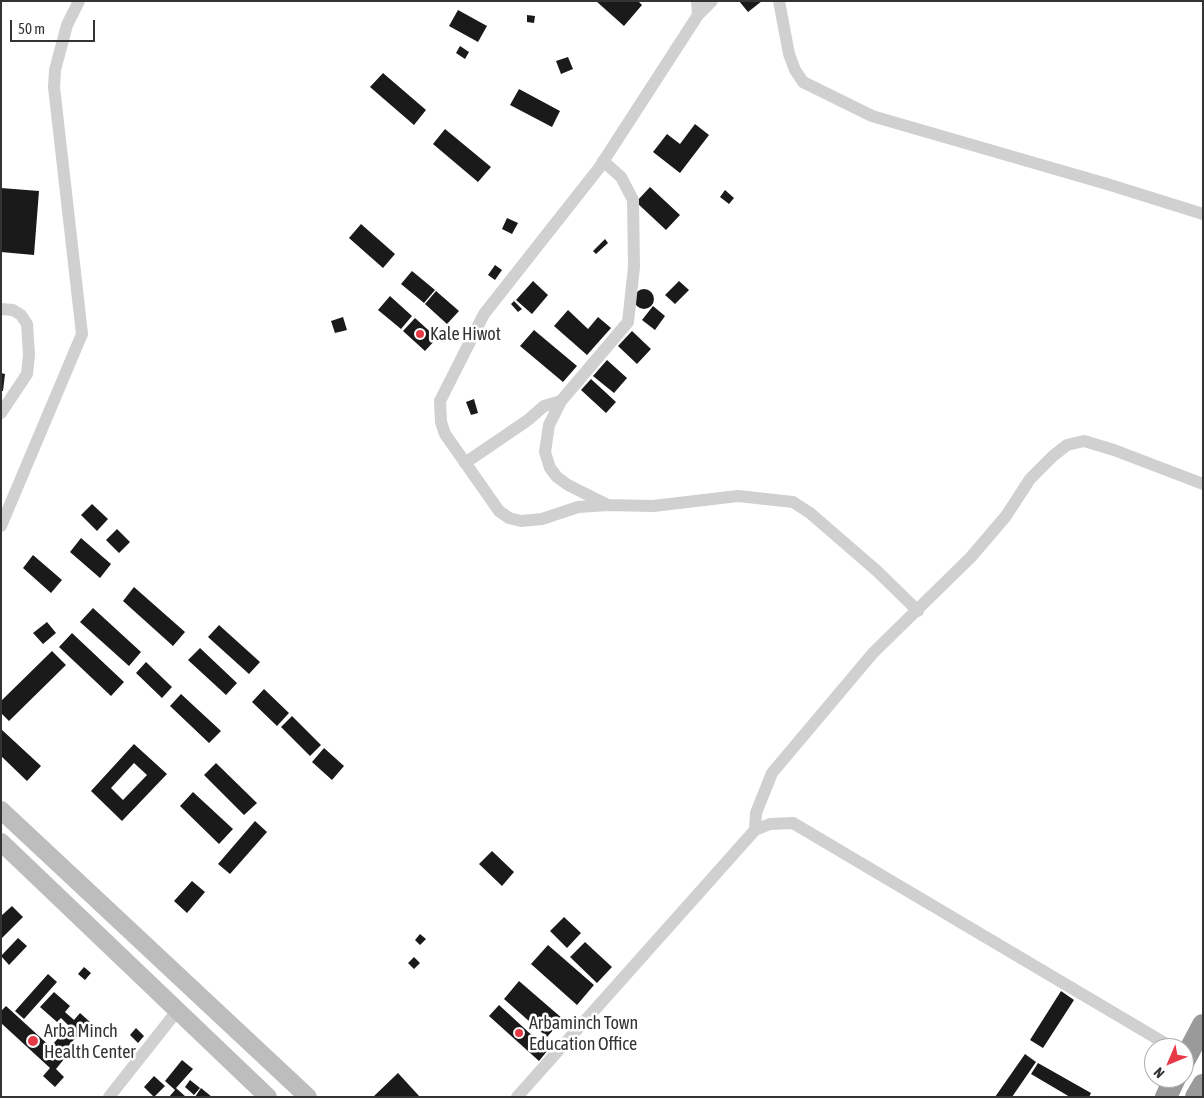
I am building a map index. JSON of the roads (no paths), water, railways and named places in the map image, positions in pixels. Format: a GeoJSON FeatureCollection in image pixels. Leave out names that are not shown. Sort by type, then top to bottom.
{"type":"FeatureCollection","features":[{"type":"Feature","properties":{"kind":"highway"},"geometry":{"type":"LineString","coordinates":[[1194,1038],[1203,1025]]}},
{"type":"Feature","properties":{"kind":"highway"},"geometry":{"type":"LineString","coordinates":[[1196,1097],[1203,1085]]}},
{"type":"Feature","properties":{"kind":"main road"},"geometry":{"type":"LineString","coordinates":[[1,810],[308,1097]]}},
{"type":"Feature","properties":{"kind":"main road"},"geometry":{"type":"LineString","coordinates":[[1,842],[268,1097]]}},
{"type":"Feature","properties":{"kind":"main road"},"geometry":{"type":"LineString","coordinates":[[36,874],[52,857]]}},
{"type":"Feature","properties":{"kind":"street"},"geometry":{"type":"LineString","coordinates":[[1,526],[82,334],[54,87],[55,70],[67,26],[79,1]]}},
{"type":"Feature","properties":{"kind":"street"},"geometry":{"type":"LineString","coordinates":[[697,1],[698,16]]}},
{"type":"Feature","properties":{"kind":"street"},"geometry":{"type":"LineString","coordinates":[[712,1],[698,16],[603,161],[484,314],[440,401],[441,422],[445,434],[499,511],[509,518],[521,521],[542,519],[578,507],[608,504],[653,506],[738,496],[793,502],[810,513],[877,571],[918,611]]}},
{"type":"Feature","properties":{"kind":"street"},"geometry":{"type":"LineString","coordinates":[[779,1],[789,54],[795,70],[803,82],[872,116],[1107,184],[1203,214]]}},
{"type":"Feature","properties":{"kind":"street"},"geometry":{"type":"LineString","coordinates":[[603,161],[621,177],[633,200],[634,267],[628,322],[561,401],[549,425],[545,440],[545,452],[550,468],[568,485],[608,504]]}},
{"type":"Feature","properties":{"kind":"street"},"geometry":{"type":"LineString","coordinates":[[1,309],[13,310],[21,315],[27,324],[29,355],[27,374],[1,413]]}},
{"type":"Feature","properties":{"kind":"street"},"geometry":{"type":"LineString","coordinates":[[465,462],[528,420],[544,406],[561,401]]}},
{"type":"Feature","properties":{"kind":"street"},"geometry":{"type":"LineString","coordinates":[[755,830],[756,813],[772,773],[873,653],[971,557],[1006,516],[1030,479],[1068,445],[1084,441],[1114,450],[1203,484]]}},
{"type":"Feature","properties":{"kind":"street"},"geometry":{"type":"LineString","coordinates":[[517,1097],[755,830],[770,824],[793,824],[1153,1038]]}},
{"type":"Feature","properties":{"kind":"street"},"geometry":{"type":"LineString","coordinates":[[109,1097],[177,1011]]}},
{"type":"Feature","properties":{"kind":"place","name":"Kale Hiwot"},"geometry":{"type":"Point","coordinates":[420,334]}},
{"type":"Feature","properties":{"kind":"place","name":"Arbaminch Town Education Office"},"geometry":{"type":"Point","coordinates":[519,1033]}},
{"type":"Feature","properties":{"kind":"place","name":"Arba Minch Health Center"},"geometry":{"type":"Point","coordinates":[33,1041]}}]}
